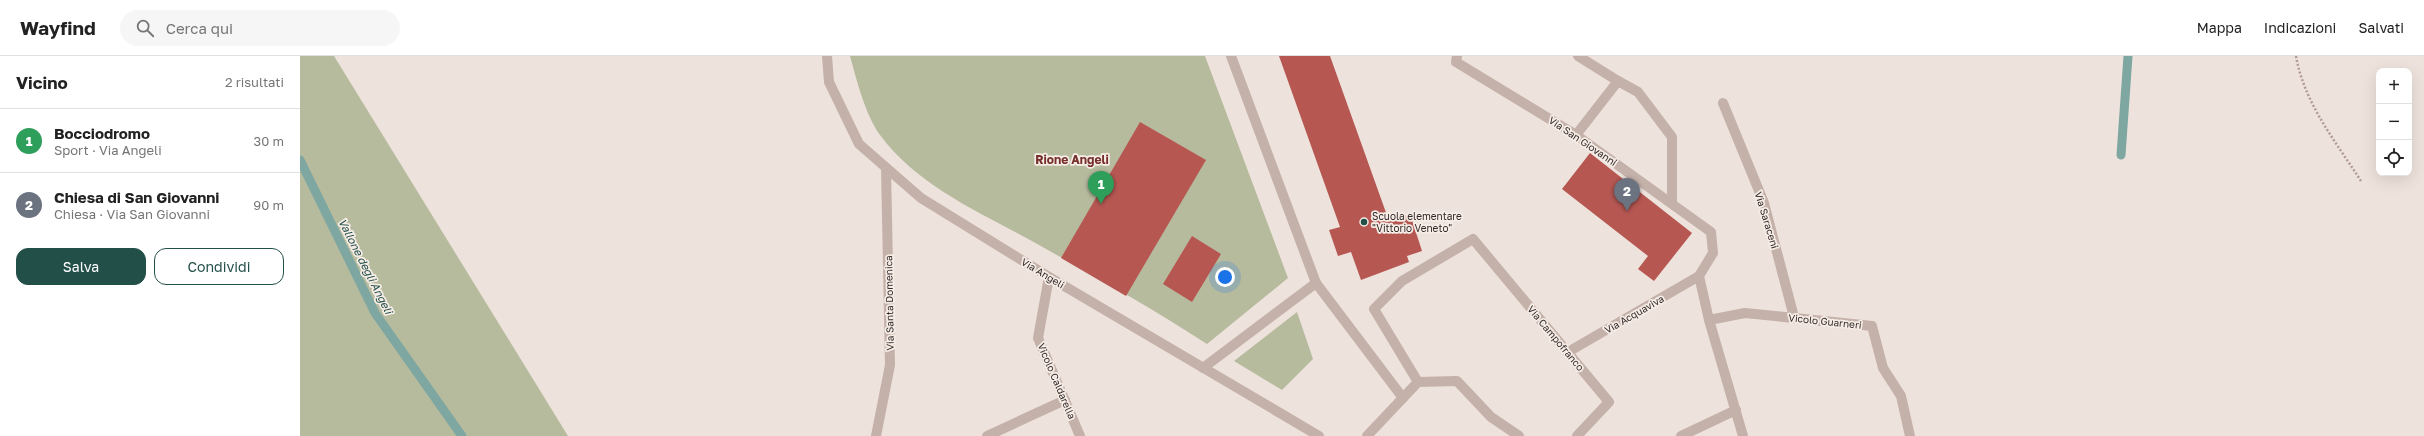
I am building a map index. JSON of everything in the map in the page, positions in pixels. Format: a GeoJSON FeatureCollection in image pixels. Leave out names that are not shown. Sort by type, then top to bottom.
{"type":"FeatureCollection","features":[{"type":"Feature","properties":{"kind":"street","name":"Via Angeli"},"geometry":{"type":"LineString","coordinates":[[827,56],[829,82],[859,144],[921,198],[1049,278],[1203,368],[1302,431],[1319,436]]}},
{"type":"Feature","properties":{"kind":"street"},"geometry":{"type":"LineString","coordinates":[[1231,56],[1316,283],[1403,398]]}},
{"type":"Feature","properties":{"kind":"street","name":"Via San Giovanni"},"geometry":{"type":"LineString","coordinates":[[1457,56],[1456,62],[1576,135],[1711,232],[1713,253],[1699,276]]}},
{"type":"Feature","properties":{"kind":"street"},"geometry":{"type":"LineString","coordinates":[[1578,56],[1638,92],[1672,137],[1672,204]]}},
{"type":"Feature","properties":{"kind":"street"},"geometry":{"type":"LineString","coordinates":[[1576,135],[1618,81]]}},
{"type":"Feature","properties":{"kind":"street","name":"Via Saraceni"},"geometry":{"type":"LineString","coordinates":[[1722,103],[1764,203],[1794,317]]}},
{"type":"Feature","properties":{"kind":"street","name":"Via Santa Domenica"},"geometry":{"type":"LineString","coordinates":[[876,436],[890,365],[886,168]]}},
{"type":"Feature","properties":{"kind":"street","name":"Via Campofranco"},"geometry":{"type":"LineString","coordinates":[[1418,382],[1374,309],[1402,281],[1473,239],[1609,402],[1577,436]]}},
{"type":"Feature","properties":{"kind":"street"},"geometry":{"type":"LineString","coordinates":[[1699,276],[1709,320],[1743,436]]}},
{"type":"Feature","properties":{"kind":"street","name":"Via Acquaviva"},"geometry":{"type":"LineString","coordinates":[[1568,352],[1699,276]]}},
{"type":"Feature","properties":{"kind":"street","name":"Vicolo Caldarella"},"geometry":{"type":"LineString","coordinates":[[1049,278],[1038,338],[1080,436]]}},
{"type":"Feature","properties":{"kind":"street"},"geometry":{"type":"LineString","coordinates":[[1203,368],[1316,283]]}},
{"type":"Feature","properties":{"kind":"street","name":"Vicolo Guarneri"},"geometry":{"type":"LineString","coordinates":[[1709,320],[1745,313],[1872,326],[1883,368],[1901,396],[1910,436]]}},
{"type":"Feature","properties":{"kind":"street"},"geometry":{"type":"LineString","coordinates":[[1367,436],[1418,382],[1457,381],[1491,417],[1519,436]]}},
{"type":"Feature","properties":{"kind":"street"},"geometry":{"type":"LineString","coordinates":[[987,436],[1065,400]]}},
{"type":"Feature","properties":{"kind":"street"},"geometry":{"type":"LineString","coordinates":[[1681,436],[1736,410]]}},
{"type":"Feature","properties":{"kind":"path"},"geometry":{"type":"LineString","coordinates":[[2296,56],[2299,73],[2313,108],[2362,181]]}},
{"type":"Feature","properties":{"kind":"green space"},"geometry":{"type":"Polygon","coordinates":[[[300,56],[334,56],[568,436],[300,436],[300,56]]]}},
{"type":"Feature","properties":{"kind":"green space"},"geometry":{"type":"Polygon","coordinates":[[[850,56],[1205,56],[1288,278],[1207,344],[1119,290],[969,207],[930,183],[895,153],[880,135],[870,117],[862,97],[850,56]]]}},
{"type":"Feature","properties":{"kind":"green space"},"geometry":{"type":"Polygon","coordinates":[[[1297,312],[1313,359],[1282,390],[1234,361],[1297,312]]]}},
{"type":"Feature","properties":{"kind":"building"},"geometry":{"type":"Polygon","coordinates":[[[1279,56],[1330,56],[1389,221],[1410,214],[1422,251],[1407,256],[1409,262],[1361,280],[1351,252],[1338,256],[1329,230],[1340,227],[1279,56]]]}},
{"type":"Feature","properties":{"kind":"building"},"geometry":{"type":"Polygon","coordinates":[[[1140,122],[1206,160],[1126,296],[1061,258],[1140,122]]]}},
{"type":"Feature","properties":{"kind":"building"},"geometry":{"type":"Polygon","coordinates":[[[1590,153],[1692,233],[1654,281],[1638,269],[1648,256],[1562,189],[1590,153]]]}},
{"type":"Feature","properties":{"kind":"building"},"geometry":{"type":"Polygon","coordinates":[[[1192,236],[1221,254],[1192,302],[1163,284],[1192,236]]]}},
{"type":"Feature","properties":{"kind":"waterway"},"geometry":{"type":"LineString","coordinates":[[2121,155],[2128,56]]}},
{"type":"Feature","properties":{"kind":"waterway","name":"Vallone degli Angeli"},"geometry":{"type":"LineString","coordinates":[[300,160],[375,313],[462,436]]}},
{"type":"Feature","properties":{"kind":"place","name":"Bocciodromo"},"geometry":{"type":"Point","coordinates":[1101,204]}},
{"type":"Feature","properties":{"kind":"place","name":"Chiesa di San Giovanni"},"geometry":{"type":"Point","coordinates":[1627,211]}},
{"type":"Feature","properties":{"kind":"place","name":"Scuola elementare \"Vittorio Veneto\""},"geometry":{"type":"Point","coordinates":[1364,222]}},
{"type":"Feature","properties":{"kind":"district","name":"Rione Angeli"},"geometry":{"type":"Point","coordinates":[1072,159]}}]}
